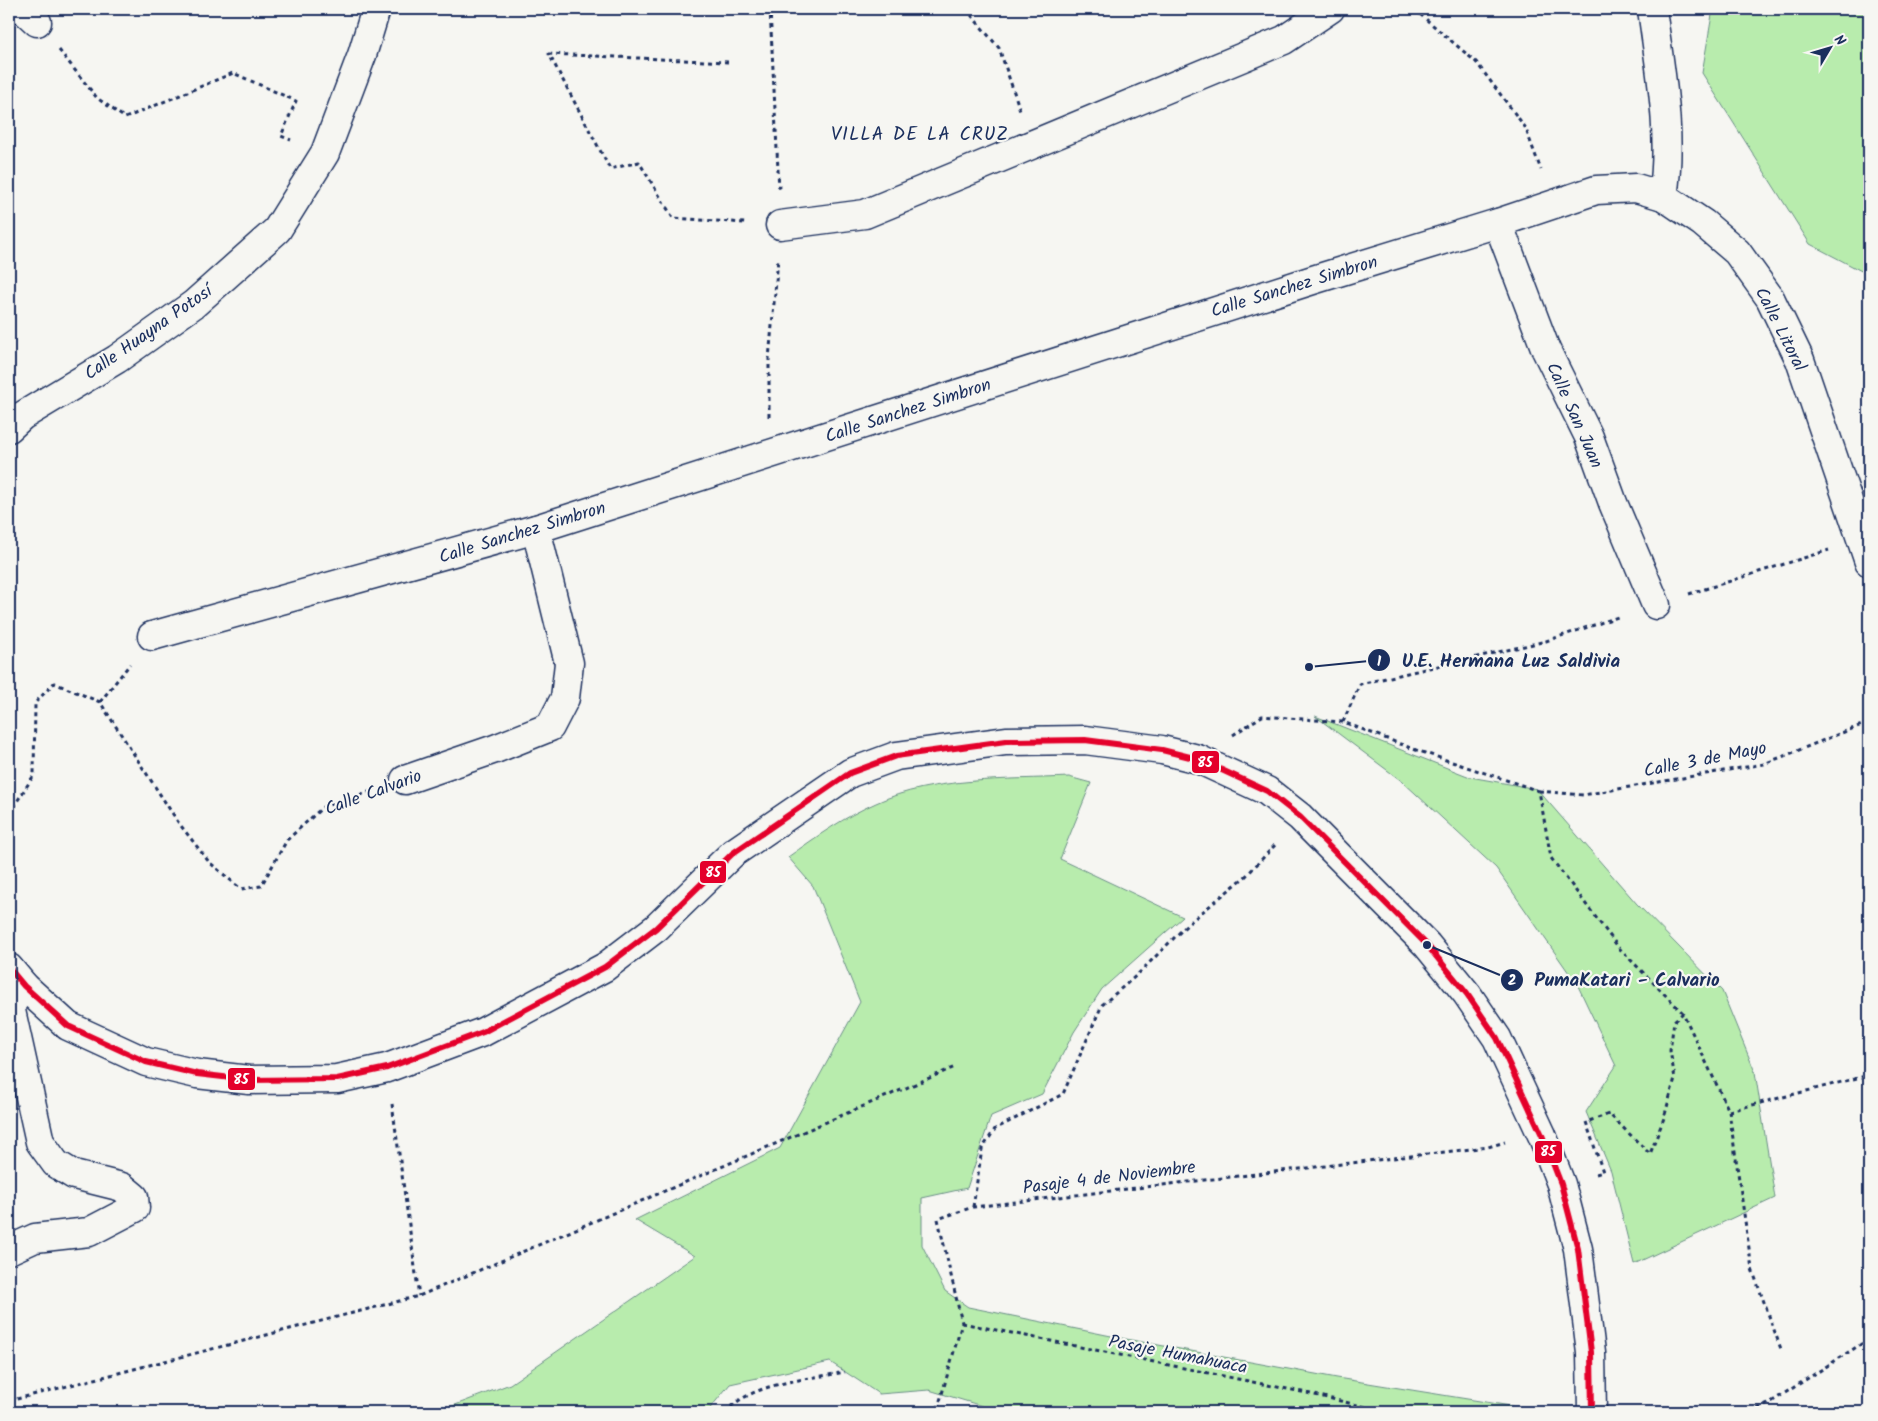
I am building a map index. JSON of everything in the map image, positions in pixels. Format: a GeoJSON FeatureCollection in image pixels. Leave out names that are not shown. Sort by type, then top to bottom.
{"type":"FeatureCollection","features":[{"type":"Feature","properties":{"kind":"main road","name":"Calle Huayna Potosí"},"geometry":{"type":"LineString","coordinates":[[9,428],[22,416],[116,359],[194,304],[277,230],[325,153],[362,55],[376,9]]}},
{"type":"Feature","properties":{"kind":"main road"},"geometry":{"type":"LineString","coordinates":[[780,226],[865,214],[1284,40],[1330,9]]}},
{"type":"Feature","properties":{"kind":"main road"},"geometry":{"type":"LineString","coordinates":[[1652,9],[1667,168],[1663,196]]}},
{"type":"Feature","properties":{"kind":"main road","name":"Calle Sanchez Simbron"},"geometry":{"type":"LineString","coordinates":[[152,636],[536,529],[1307,282],[1498,223],[1596,190],[1636,188],[1663,196]]}},
{"type":"Feature","properties":{"kind":"main road","name":"Calle Litoral"},"geometry":{"type":"LineString","coordinates":[[1663,196],[1703,223],[1737,252],[1770,298],[1800,360],[1865,551]]}},
{"type":"Feature","properties":{"kind":"main road","name":"Calle San Juan"},"geometry":{"type":"LineString","coordinates":[[1498,223],[1546,350],[1588,438],[1656,605]]}},
{"type":"Feature","properties":{"kind":"main road","name":"Calle Calvario"},"geometry":{"type":"LineString","coordinates":[[405,780],[495,749],[550,727],[565,698],[569,663],[536,529]]}},
{"type":"Feature","properties":{"kind":"main road"},"geometry":{"type":"LineString","coordinates":[[16,977],[68,1026],[146,1062],[197,1074],[249,1080],[337,1079],[386,1068],[483,1032],[605,967],[656,928],[733,853],[850,772],[896,756],[1006,740],[1085,740],[1162,750],[1198,759],[1235,774],[1267,791],[1300,817],[1427,945],[1466,994],[1497,1038],[1542,1135],[1561,1184],[1578,1249],[1588,1326],[1592,1412]]}},
{"type":"Feature","properties":{"kind":"main road"},"geometry":{"type":"LineString","coordinates":[[9,1250],[35,1238],[90,1232],[135,1208],[134,1197],[122,1188],[74,1175],[56,1164],[40,1142],[10,1006],[16,977]]}},
{"type":"Feature","properties":{"kind":"path"},"geometry":{"type":"LineString","coordinates":[[966,9],[999,48],[1032,145]]}},
{"type":"Feature","properties":{"kind":"path"},"geometry":{"type":"LineString","coordinates":[[1414,9],[1476,62],[1525,127],[1543,174],[1551,206]]}},
{"type":"Feature","properties":{"kind":"path"},"geometry":{"type":"LineString","coordinates":[[30,15],[98,98],[125,118],[233,72],[296,101],[281,136],[325,153]]}},
{"type":"Feature","properties":{"kind":"path"},"geometry":{"type":"LineString","coordinates":[[728,62],[549,54],[610,169],[638,162],[673,218],[780,226]]}},
{"type":"Feature","properties":{"kind":"path"},"geometry":{"type":"LineString","coordinates":[[1343,722],[1360,684],[1546,641],[1656,605],[1865,551]]}},
{"type":"Feature","properties":{"kind":"path"},"geometry":{"type":"LineString","coordinates":[[9,814],[34,775],[35,703],[54,682],[100,702],[152,636]]}},
{"type":"Feature","properties":{"kind":"path","name":"Calle Calvario"},"geometry":{"type":"LineString","coordinates":[[100,702],[178,822],[209,862],[241,889],[260,886],[287,840],[323,807],[405,780]]}},
{"type":"Feature","properties":{"kind":"path","name":"Calle 3 de Mayo"},"geometry":{"type":"LineString","coordinates":[[1198,759],[1262,716],[1343,722],[1416,750],[1539,791],[1583,795],[1764,764],[1869,722]]}},
{"type":"Feature","properties":{"kind":"path"},"geometry":{"type":"LineString","coordinates":[[1539,791],[1551,858],[1619,948],[1684,1013],[1729,1111],[1752,1269],[1781,1349]]}},
{"type":"Feature","properties":{"kind":"path"},"geometry":{"type":"LineString","coordinates":[[973,1207],[982,1148],[996,1129],[1063,1094],[1102,1005],[1138,974],[1189,923],[1246,876],[1300,817]]}},
{"type":"Feature","properties":{"kind":"path"},"geometry":{"type":"LineString","coordinates":[[1603,1172],[1586,1122],[1609,1114],[1650,1154],[1664,1118],[1675,1078],[1670,1051],[1674,1020],[1684,1013]]}},
{"type":"Feature","properties":{"kind":"path"},"geometry":{"type":"LineString","coordinates":[[9,1401],[419,1296],[955,1067]]}},
{"type":"Feature","properties":{"kind":"path"},"geometry":{"type":"LineString","coordinates":[[386,1068],[419,1296]]}},
{"type":"Feature","properties":{"kind":"path"},"geometry":{"type":"LineString","coordinates":[[1729,1111],[1869,1075]]}},
{"type":"Feature","properties":{"kind":"path","name":"Pasaje 4 de Noviembre"},"geometry":{"type":"LineString","coordinates":[[938,1408],[962,1323],[938,1219],[973,1207],[1488,1147]]}},
{"type":"Feature","properties":{"kind":"path","name":"Pasaje Humahuaca"},"geometry":{"type":"LineString","coordinates":[[962,1323],[1387,1412]]}},
{"type":"Feature","properties":{"kind":"path"},"geometry":{"type":"LineString","coordinates":[[1750,1412],[1768,1404],[1869,1339]]}},
{"type":"Feature","properties":{"kind":"path"},"geometry":{"type":"LineString","coordinates":[[725,1412],[736,1400],[771,1387],[845,1372]]}},
{"type":"Feature","properties":{"kind":"path"},"geometry":{"type":"LineString","coordinates":[[930,1412],[938,1408],[963,1412]]}},
{"type":"Feature","properties":{"kind":"green space"},"geometry":{"type":"Polygon","coordinates":[[[1713,9],[1869,9],[1869,275],[1810,244],[1702,73],[1713,9]]]}},
{"type":"Feature","properties":{"kind":"green space"},"geometry":{"type":"Polygon","coordinates":[[[1315,716],[1470,777],[1537,789],[1637,904],[1722,991],[1755,1072],[1775,1198],[1634,1264],[1611,1171],[1586,1112],[1616,1066],[1578,986],[1496,868],[1403,782],[1315,716]]]}},
{"type":"Feature","properties":{"kind":"green space"},"geometry":{"type":"Polygon","coordinates":[[[1069,777],[1091,783],[1060,859],[1183,917],[1102,989],[1074,1032],[1042,1094],[991,1116],[967,1188],[922,1198],[922,1245],[945,1291],[968,1307],[1126,1339],[1337,1378],[1548,1412],[1002,1412],[929,1390],[879,1394],[830,1362],[730,1384],[707,1412],[437,1412],[510,1384],[695,1256],[635,1220],[780,1148],[860,1002],[813,886],[788,857],[841,821],[876,803],[921,788],[971,781],[1069,777]]]}},
{"type":"Feature","properties":{"kind":"transit line","name":"85"},"geometry":{"type":"LineString","coordinates":[[9,968],[24,986],[68,1026],[146,1062],[197,1074],[249,1080],[337,1079],[387,1068],[483,1032],[605,967],[656,928],[733,853],[850,773],[896,756],[1006,741],[1085,740],[1162,750],[1198,759],[1267,791],[1300,817],[1427,945],[1467,994],[1497,1038],[1542,1135],[1561,1184],[1578,1249],[1591,1352],[1592,1412]]}},
{"type":"Feature","properties":{"kind":"place","name":"U.E. Hermana Luz Saldivia"},"geometry":{"type":"Point","coordinates":[1309,667]}},
{"type":"Feature","properties":{"kind":"place","name":"PumaKatari - Calvario"},"geometry":{"type":"Point","coordinates":[1427,945]}},
{"type":"Feature","properties":{"kind":"district","name":"VILLA DE LA CRUZ"},"geometry":{"type":"Point","coordinates":[920,133]}}]}
